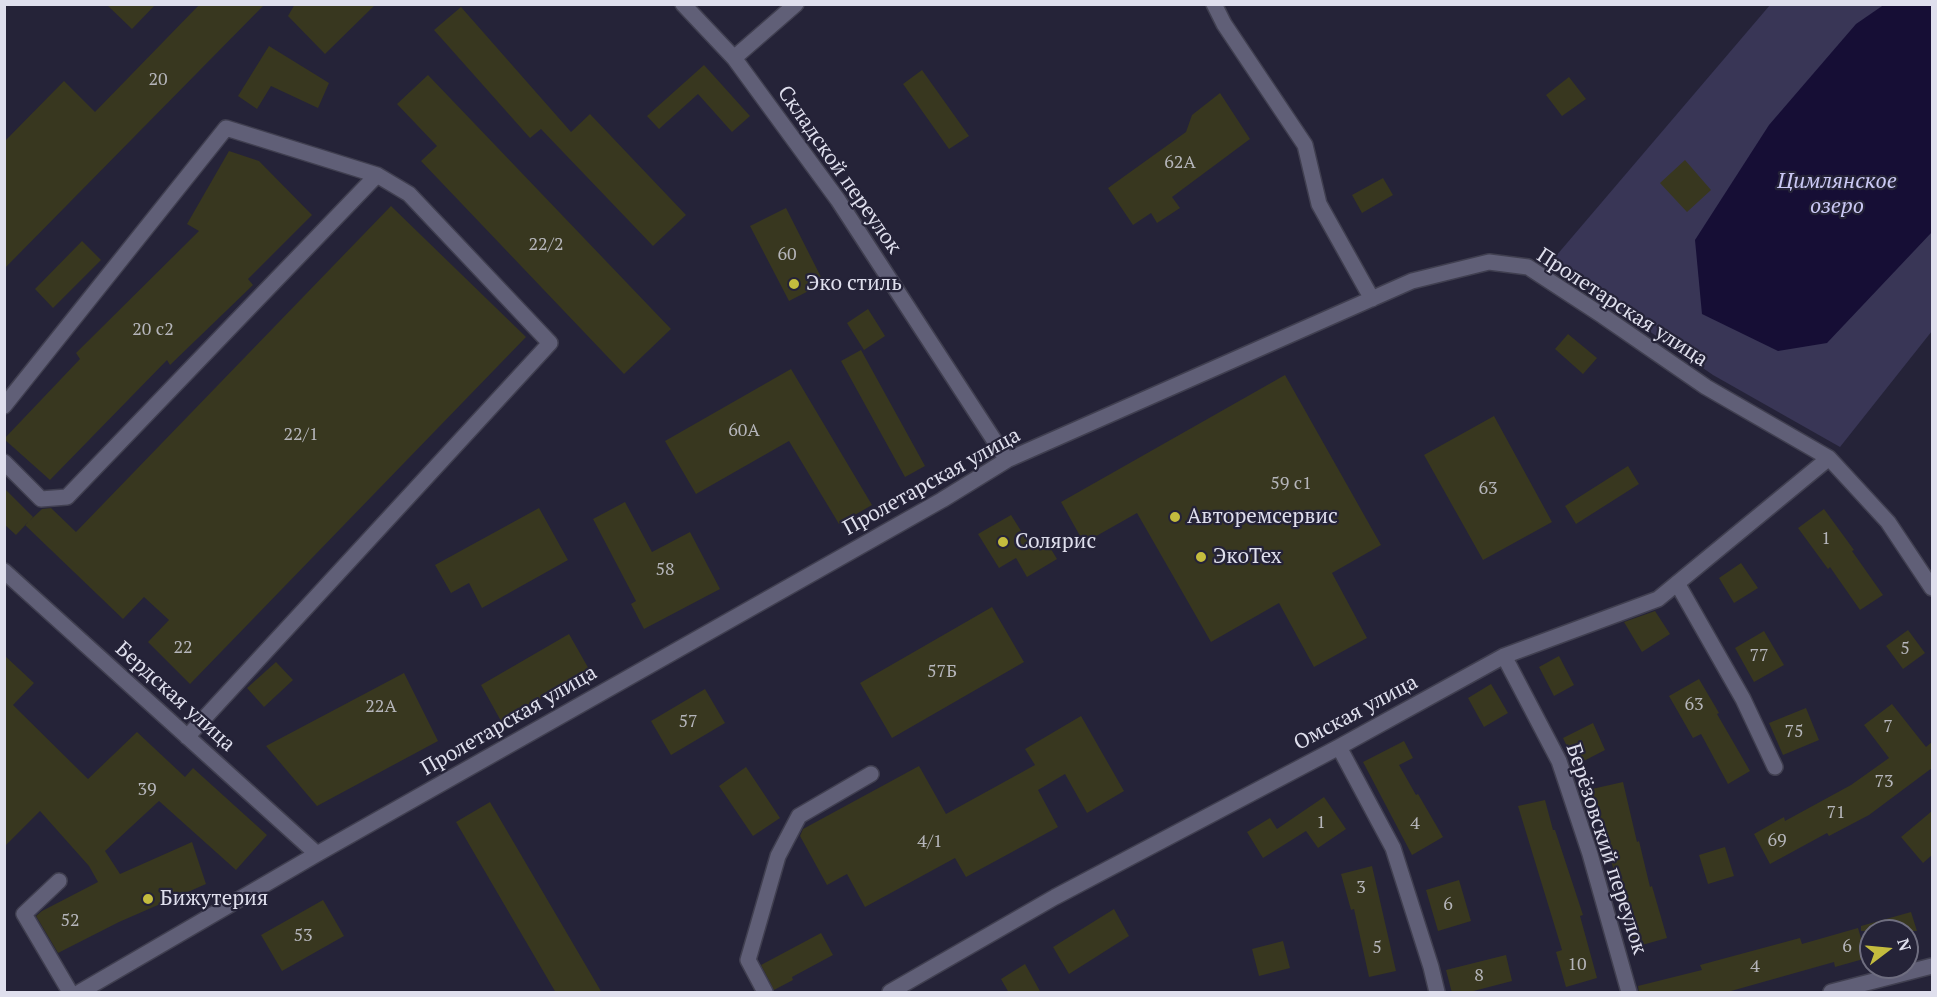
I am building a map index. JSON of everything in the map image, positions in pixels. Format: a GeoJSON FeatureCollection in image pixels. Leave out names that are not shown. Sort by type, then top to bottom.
{"type":"FeatureCollection","features":[{"type":"Feature","properties":{"kind":"street","name":"Складской переулок"},"geometry":{"type":"LineString","coordinates":[[683,4],[734,58],[838,200],[1007,460]]}},
{"type":"Feature","properties":{"kind":"street"},"geometry":{"type":"LineString","coordinates":[[734,58],[796,4]]}},
{"type":"Feature","properties":{"kind":"street"},"geometry":{"type":"LineString","coordinates":[[1214,4],[1224,24],[1305,145],[1319,204],[1372,299]]}},
{"type":"Feature","properties":{"kind":"street"},"geometry":{"type":"LineString","coordinates":[[4,406],[226,128],[377,175],[409,194],[550,343],[187,737]]}},
{"type":"Feature","properties":{"kind":"street"},"geometry":{"type":"LineString","coordinates":[[4,462],[41,499],[67,497],[377,175]]}},
{"type":"Feature","properties":{"kind":"street","name":"Пролетарская улица"},"geometry":{"type":"LineString","coordinates":[[80,993],[316,854],[932,506],[1007,460],[1412,282],[1489,261],[1528,267],[1604,316],[1706,387],[1829,458],[1888,522],[1932,588]]}},
{"type":"Feature","properties":{"kind":"street","name":"Омская улица"},"geometry":{"type":"LineString","coordinates":[[890,993],[1055,897],[1339,747],[1504,656],[1658,598],[1829,458]]}},
{"type":"Feature","properties":{"kind":"street","name":"Бердская улица"},"geometry":{"type":"LineString","coordinates":[[4,571],[316,854]]}},
{"type":"Feature","properties":{"kind":"street"},"geometry":{"type":"LineString","coordinates":[[1677,583],[1743,699],[1775,767]]}},
{"type":"Feature","properties":{"kind":"street","name":"Берёзовский переулок"},"geometry":{"type":"LineString","coordinates":[[1504,656],[1559,761],[1590,854],[1629,993]]}},
{"type":"Feature","properties":{"kind":"street"},"geometry":{"type":"LineString","coordinates":[[1339,747],[1393,848],[1431,967],[1437,993]]}},
{"type":"Feature","properties":{"kind":"street"},"geometry":{"type":"LineString","coordinates":[[765,993],[748,960],[778,856],[800,816],[871,774]]}},
{"type":"Feature","properties":{"kind":"street"},"geometry":{"type":"LineString","coordinates":[[59,880],[24,914],[70,993]]}},
{"type":"Feature","properties":{"kind":"street"},"geometry":{"type":"LineString","coordinates":[[1832,993],[1932,966]]}},
{"type":"Feature","properties":{"kind":"shaded area"},"geometry":{"type":"Polygon","coordinates":[[[1770,5],[1932,5],[1932,331],[1840,447],[1713,375],[1550,263],[1770,5]]]}},
{"type":"Feature","properties":{"kind":"water","name":"Цимлянское озеро"},"geometry":{"type":"Polygon","coordinates":[[[1885,4],[1932,5],[1932,232],[1827,343],[1778,351],[1702,314],[1695,240],[1769,125],[1856,24],[1885,4]]]}},
{"type":"Feature","properties":{"kind":"building"},"geometry":{"type":"Polygon","coordinates":[[[106,4],[156,4],[132,29],[106,4]]]}},
{"type":"Feature","properties":{"kind":"building"},"geometry":{"type":"Polygon","coordinates":[[[200,4],[265,4],[4,269],[4,142],[64,81],[95,112],[200,4]]]}},
{"type":"Feature","properties":{"kind":"building"},"geometry":{"type":"Polygon","coordinates":[[[295,4],[376,4],[325,54],[288,16],[295,4]]]}},
{"type":"Feature","properties":{"kind":"building"},"geometry":{"type":"Polygon","coordinates":[[[461,7],[571,132],[590,114],[686,215],[653,246],[541,129],[530,138],[434,30],[461,7]]]}},
{"type":"Feature","properties":{"kind":"building"},"geometry":{"type":"Polygon","coordinates":[[[269,46],[329,83],[318,108],[271,86],[257,109],[238,96],[269,46]]]}},
{"type":"Feature","properties":{"kind":"building"},"geometry":{"type":"Polygon","coordinates":[[[704,65],[750,116],[732,132],[698,94],[659,129],[647,116],[704,65]]]}},
{"type":"Feature","properties":{"kind":"building"},"geometry":{"type":"Polygon","coordinates":[[[922,70],[969,136],[949,149],[903,84],[922,70]]]}},
{"type":"Feature","properties":{"kind":"building"},"geometry":{"type":"Polygon","coordinates":[[[428,75],[671,329],[624,374],[421,161],[437,146],[397,104],[428,75]]]}},
{"type":"Feature","properties":{"kind":"building"},"geometry":{"type":"Polygon","coordinates":[[[1569,77],[1586,99],[1562,116],[1546,95],[1569,77]]]}},
{"type":"Feature","properties":{"kind":"building"},"geometry":{"type":"Polygon","coordinates":[[[1220,93],[1250,139],[1172,197],[1180,208],[1157,223],[1151,213],[1133,225],[1108,188],[1186,132],[1192,115],[1220,93]]]}},
{"type":"Feature","properties":{"kind":"building"},"geometry":{"type":"Polygon","coordinates":[[[229,151],[259,161],[312,215],[248,279],[253,285],[170,365],[167,360],[50,480],[4,439],[80,359],[76,353],[199,231],[187,224],[229,151]]]}},
{"type":"Feature","properties":{"kind":"building"},"geometry":{"type":"Polygon","coordinates":[[[1685,160],[1711,190],[1687,212],[1660,183],[1685,160]]]}},
{"type":"Feature","properties":{"kind":"building"},"geometry":{"type":"Polygon","coordinates":[[[1383,178],[1393,195],[1362,213],[1352,195],[1383,178]]]}},
{"type":"Feature","properties":{"kind":"building"},"geometry":{"type":"Polygon","coordinates":[[[391,206],[526,337],[190,684],[148,642],[169,620],[144,597],[123,619],[25,525],[42,509],[51,508],[76,532],[391,206]]]}},
{"type":"Feature","properties":{"kind":"building"},"geometry":{"type":"Polygon","coordinates":[[[786,208],[824,283],[789,301],[750,226],[786,208]]]}},
{"type":"Feature","properties":{"kind":"building"},"geometry":{"type":"Polygon","coordinates":[[[82,241],[101,260],[53,308],[35,289],[82,241]]]}},
{"type":"Feature","properties":{"kind":"building"},"geometry":{"type":"Polygon","coordinates":[[[868,309],[885,336],[864,350],[847,323],[868,309]]]}},
{"type":"Feature","properties":{"kind":"building"},"geometry":{"type":"Polygon","coordinates":[[[1568,334],[1597,358],[1583,374],[1555,349],[1568,334]]]}},
{"type":"Feature","properties":{"kind":"building"},"geometry":{"type":"Polygon","coordinates":[[[861,350],[925,466],[905,477],[841,361],[861,350]]]}},
{"type":"Feature","properties":{"kind":"building"},"geometry":{"type":"Polygon","coordinates":[[[791,369],[872,505],[839,524],[789,441],[696,494],[665,441],[791,369]]]}},
{"type":"Feature","properties":{"kind":"building"},"geometry":{"type":"Polygon","coordinates":[[[1285,375],[1381,545],[1332,573],[1367,638],[1314,667],[1279,603],[1211,642],[1137,513],[1084,543],[1061,502],[1285,375]]]}},
{"type":"Feature","properties":{"kind":"building"},"geometry":{"type":"Polygon","coordinates":[[[1494,416],[1552,522],[1483,560],[1424,455],[1494,416]]]}},
{"type":"Feature","properties":{"kind":"building"},"geometry":{"type":"Polygon","coordinates":[[[1628,466],[1639,484],[1576,524],[1565,506],[1628,466]]]}},
{"type":"Feature","properties":{"kind":"building"},"geometry":{"type":"Polygon","coordinates":[[[4,488],[33,517],[16,535],[4,524],[4,488]]]}},
{"type":"Feature","properties":{"kind":"building"},"geometry":{"type":"Polygon","coordinates":[[[625,502],[652,552],[690,532],[720,589],[644,629],[631,604],[636,601],[593,519],[625,502]]]}},
{"type":"Feature","properties":{"kind":"building"},"geometry":{"type":"Polygon","coordinates":[[[539,508],[568,560],[482,608],[469,583],[451,593],[435,565],[539,508]]]}},
{"type":"Feature","properties":{"kind":"building"},"geometry":{"type":"Polygon","coordinates":[[[1824,509],[1883,595],[1860,610],[1830,567],[1828,569],[1798,528],[1824,509]]]}},
{"type":"Feature","properties":{"kind":"building"},"geometry":{"type":"Polygon","coordinates":[[[1011,515],[1033,550],[1046,541],[1057,559],[1027,577],[1016,558],[999,568],[978,534],[1011,515]]]}},
{"type":"Feature","properties":{"kind":"building"},"geometry":{"type":"Polygon","coordinates":[[[1741,563],[1758,588],[1734,603],[1719,578],[1741,563]]]}},
{"type":"Feature","properties":{"kind":"building"},"geometry":{"type":"Polygon","coordinates":[[[992,607],[1024,662],[892,738],[860,683],[992,607]]]}},
{"type":"Feature","properties":{"kind":"building"},"geometry":{"type":"Polygon","coordinates":[[[1655,611],[1670,634],[1642,652],[1624,622],[1655,611]]]}},
{"type":"Feature","properties":{"kind":"building"},"geometry":{"type":"Polygon","coordinates":[[[1908,630],[1925,653],[1903,669],[1886,646],[1908,630]]]}},
{"type":"Feature","properties":{"kind":"building"},"geometry":{"type":"Polygon","coordinates":[[[1764,631],[1784,665],[1754,682],[1735,648],[1764,631]]]}},
{"type":"Feature","properties":{"kind":"building"},"geometry":{"type":"Polygon","coordinates":[[[569,634],[590,671],[501,721],[481,685],[569,634]]]}},
{"type":"Feature","properties":{"kind":"building"},"geometry":{"type":"Polygon","coordinates":[[[4,655],[34,683],[13,705],[88,779],[137,732],[185,777],[193,768],[267,835],[236,870],[159,801],[105,851],[120,874],[192,842],[206,884],[119,922],[58,953],[36,916],[98,882],[89,866],[40,811],[4,847],[4,655]]]}},
{"type":"Feature","properties":{"kind":"building"},"geometry":{"type":"Polygon","coordinates":[[[1559,656],[1574,685],[1554,696],[1539,667],[1559,656]]]}},
{"type":"Feature","properties":{"kind":"building"},"geometry":{"type":"Polygon","coordinates":[[[276,662],[293,680],[264,707],[247,688],[276,662]]]}},
{"type":"Feature","properties":{"kind":"building"},"geometry":{"type":"Polygon","coordinates":[[[404,673],[438,741],[317,806],[266,746],[404,673]]]}},
{"type":"Feature","properties":{"kind":"building"},"geometry":{"type":"Polygon","coordinates":[[[1699,679],[1750,771],[1728,784],[1701,734],[1693,738],[1669,696],[1699,679]]]}},
{"type":"Feature","properties":{"kind":"building"},"geometry":{"type":"Polygon","coordinates":[[[1491,684],[1508,713],[1484,727],[1468,698],[1491,684]]]}},
{"type":"Feature","properties":{"kind":"building"},"geometry":{"type":"Polygon","coordinates":[[[705,689],[725,723],[671,755],[651,721],[705,689]]]}},
{"type":"Feature","properties":{"kind":"building"},"geometry":{"type":"Polygon","coordinates":[[[1892,704],[1926,747],[1932,742],[1932,768],[1869,815],[1829,836],[1827,833],[1770,864],[1754,834],[1784,817],[1785,821],[1851,785],[1889,758],[1864,725],[1892,704]]]}},
{"type":"Feature","properties":{"kind":"building"},"geometry":{"type":"Polygon","coordinates":[[[1806,708],[1819,740],[1783,755],[1769,723],[1806,708]]]}},
{"type":"Feature","properties":{"kind":"building"},"geometry":{"type":"Polygon","coordinates":[[[1081,716],[1124,791],[1087,813],[1065,774],[1038,790],[1058,827],[966,877],[955,858],[865,907],[847,874],[827,885],[800,836],[803,829],[919,766],[946,814],[1035,765],[1025,749],[1081,716]]]}},
{"type":"Feature","properties":{"kind":"building"},"geometry":{"type":"Polygon","coordinates":[[[1593,723],[1605,750],[1576,765],[1563,738],[1593,723]]]}},
{"type":"Feature","properties":{"kind":"building"},"geometry":{"type":"Polygon","coordinates":[[[1404,741],[1413,758],[1399,765],[1443,837],[1412,855],[1363,762],[1404,741]]]}},
{"type":"Feature","properties":{"kind":"building"},"geometry":{"type":"Polygon","coordinates":[[[746,767],[780,818],[753,836],[719,786],[746,767]]]}},
{"type":"Feature","properties":{"kind":"building"},"geometry":{"type":"Polygon","coordinates":[[[1623,782],[1637,842],[1639,841],[1650,887],[1652,886],[1667,938],[1635,947],[1592,789],[1623,782]]]}},
{"type":"Feature","properties":{"kind":"building"},"geometry":{"type":"Polygon","coordinates":[[[1324,797],[1346,829],[1318,848],[1306,831],[1263,858],[1247,832],[1270,818],[1277,829],[1324,797]]]}},
{"type":"Feature","properties":{"kind":"building"},"geometry":{"type":"Polygon","coordinates":[[[1545,800],[1553,830],[1555,830],[1583,915],[1580,916],[1597,978],[1566,987],[1556,952],[1562,950],[1518,806],[1545,800]]]}},
{"type":"Feature","properties":{"kind":"building"},"geometry":{"type":"Polygon","coordinates":[[[490,802],[602,993],[556,993],[456,822],[490,802]]]}},
{"type":"Feature","properties":{"kind":"building"},"geometry":{"type":"Polygon","coordinates":[[[1932,811],[1932,855],[1923,863],[1901,837],[1932,811]]]}},
{"type":"Feature","properties":{"kind":"building"},"geometry":{"type":"Polygon","coordinates":[[[1725,847],[1734,876],[1708,884],[1699,855],[1725,847]]]}},
{"type":"Feature","properties":{"kind":"building"},"geometry":{"type":"Polygon","coordinates":[[[1372,866],[1396,971],[1369,977],[1354,909],[1351,910],[1341,874],[1372,866]]]}},
{"type":"Feature","properties":{"kind":"building"},"geometry":{"type":"Polygon","coordinates":[[[1459,880],[1471,921],[1438,931],[1426,890],[1459,880]]]}},
{"type":"Feature","properties":{"kind":"building"},"geometry":{"type":"Polygon","coordinates":[[[323,900],[344,936],[282,971],[261,935],[323,900]]]}},
{"type":"Feature","properties":{"kind":"building"},"geometry":{"type":"Polygon","coordinates":[[[1114,909],[1129,936],[1069,974],[1053,947],[1114,909]]]}},
{"type":"Feature","properties":{"kind":"building"},"geometry":{"type":"Polygon","coordinates":[[[1911,912],[1913,919],[1886,919],[1911,912]]]}},
{"type":"Feature","properties":{"kind":"building"},"geometry":{"type":"Polygon","coordinates":[[[1858,928],[1859,960],[1835,967],[1834,962],[1724,993],[1639,993],[1638,986],[1702,970],[1700,965],[1800,938],[1802,944],[1858,928]]]}},
{"type":"Feature","properties":{"kind":"building"},"geometry":{"type":"Polygon","coordinates":[[[821,933],[833,955],[792,977],[793,980],[774,990],[761,965],[821,933]]]}},
{"type":"Feature","properties":{"kind":"building"},"geometry":{"type":"Polygon","coordinates":[[[1283,941],[1290,968],[1259,976],[1252,949],[1283,941]]]}},
{"type":"Feature","properties":{"kind":"building"},"geometry":{"type":"Polygon","coordinates":[[[1506,955],[1512,981],[1466,993],[1452,993],[1446,970],[1506,955]]]}},
{"type":"Feature","properties":{"kind":"building"},"geometry":{"type":"Polygon","coordinates":[[[1025,964],[1041,993],[1009,993],[1001,979],[1025,964]]]}},
{"type":"Feature","properties":{"kind":"place","name":"Эко стиль"},"geometry":{"type":"Point","coordinates":[794,284]}},
{"type":"Feature","properties":{"kind":"place","name":"Авторемсервис"},"geometry":{"type":"Point","coordinates":[1175,517]}},
{"type":"Feature","properties":{"kind":"place","name":"Солярис"},"geometry":{"type":"Point","coordinates":[1003,542]}},
{"type":"Feature","properties":{"kind":"place","name":"ЭкоТех"},"geometry":{"type":"Point","coordinates":[1201,557]}},
{"type":"Feature","properties":{"kind":"place","name":"Бижутерия"},"geometry":{"type":"Point","coordinates":[148,899]}}]}
